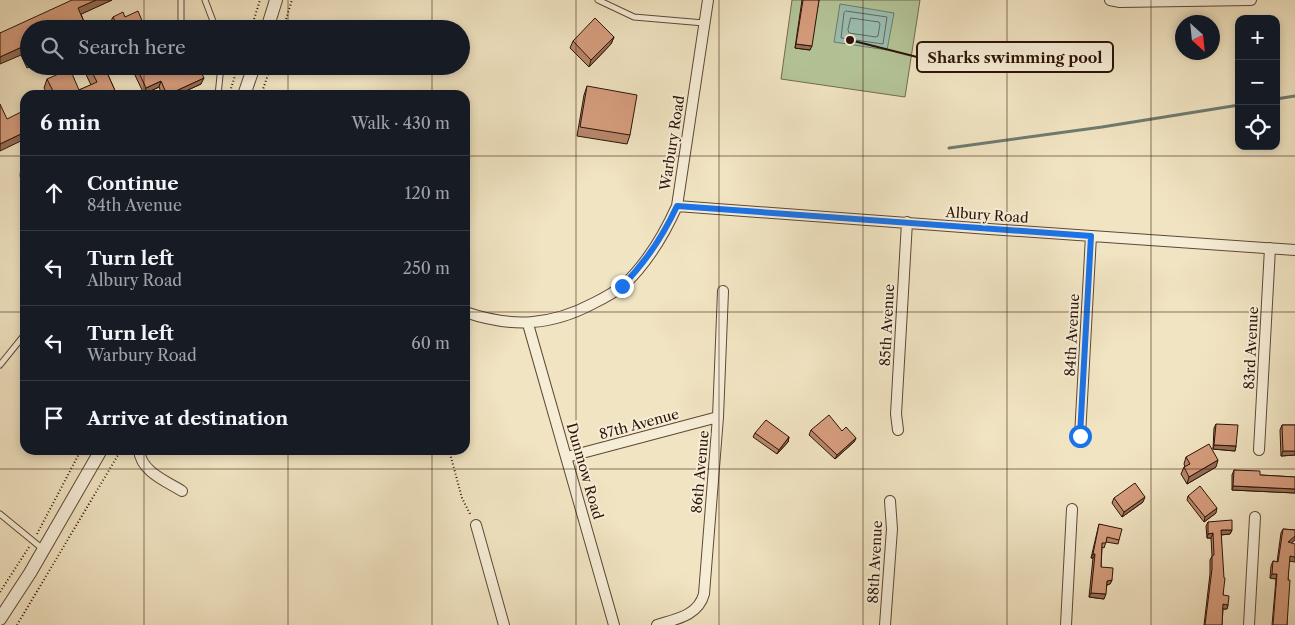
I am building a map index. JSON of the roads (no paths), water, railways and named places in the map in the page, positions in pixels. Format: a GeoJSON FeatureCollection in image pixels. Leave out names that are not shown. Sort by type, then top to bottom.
{"type":"FeatureCollection","features":[{"type":"Feature","properties":{"kind":"street"},"geometry":{"type":"LineString","coordinates":[[270,20],[276,0]]}},
{"type":"Feature","properties":{"kind":"street","name":"Warbury Road"},"geometry":{"type":"LineString","coordinates":[[470,314],[488,320],[528,324],[552,320],[586,308],[622,286],[654,249],[677,206],[708,0]]}},
{"type":"Feature","properties":{"kind":"street"},"geometry":{"type":"LineString","coordinates":[[1116,1],[1251,0]]}},
{"type":"Feature","properties":{"kind":"street"},"geometry":{"type":"LineString","coordinates":[[246,90],[251,75]]}},
{"type":"Feature","properties":{"kind":"street","name":"Albury Road"},"geometry":{"type":"LineString","coordinates":[[677,206],[1295,250]]}},
{"type":"Feature","properties":{"kind":"street","name":"85th Avenue"},"geometry":{"type":"LineString","coordinates":[[898,430],[896,414],[907,222]]}},
{"type":"Feature","properties":{"kind":"street","name":"84th Avenue"},"geometry":{"type":"LineString","coordinates":[[1080,436],[1091,236]]}},
{"type":"Feature","properties":{"kind":"street","name":"83rd Avenue"},"geometry":{"type":"LineString","coordinates":[[1259,450],[1270,248]]}},
{"type":"Feature","properties":{"kind":"street","name":"86th Avenue"},"geometry":{"type":"LineString","coordinates":[[657,625],[688,615],[697,609],[702,602],[704,594],[718,417],[723,291]]}},
{"type":"Feature","properties":{"kind":"street","name":"Dunmow Road"},"geometry":{"type":"LineString","coordinates":[[528,324],[614,625]]}},
{"type":"Feature","properties":{"kind":"street","name":"87th Avenue"},"geometry":{"type":"LineString","coordinates":[[567,457],[718,417]]}},
{"type":"Feature","properties":{"kind":"street"},"geometry":{"type":"LineString","coordinates":[[0,619],[44,550],[98,455]]}},
{"type":"Feature","properties":{"kind":"street"},"geometry":{"type":"LineString","coordinates":[[140,455],[142,463],[147,469],[182,492]]}},
{"type":"Feature","properties":{"kind":"street","name":"88th Avenue"},"geometry":{"type":"LineString","coordinates":[[885,625],[892,529],[890,501]]}},
{"type":"Feature","properties":{"kind":"street"},"geometry":{"type":"LineString","coordinates":[[1066,625],[1072,509]]}},
{"type":"Feature","properties":{"kind":"street"},"geometry":{"type":"LineString","coordinates":[[1249,625],[1255,517]]}},
{"type":"Feature","properties":{"kind":"street"},"geometry":{"type":"LineString","coordinates":[[476,524],[504,625]]}},
{"type":"Feature","properties":{"kind":"lane"},"geometry":{"type":"LineString","coordinates":[[181,0],[181,20]]}},
{"type":"Feature","properties":{"kind":"lane"},"geometry":{"type":"LineString","coordinates":[[206,0],[213,20]]}},
{"type":"Feature","properties":{"kind":"lane"},"geometry":{"type":"LineString","coordinates":[[598,0],[634,17],[704,23]]}},
{"type":"Feature","properties":{"kind":"lane"},"geometry":{"type":"LineString","coordinates":[[219,90],[220,75]]}},
{"type":"Feature","properties":{"kind":"lane"},"geometry":{"type":"LineString","coordinates":[[0,365],[20,340]]}},
{"type":"Feature","properties":{"kind":"lane"},"geometry":{"type":"LineString","coordinates":[[0,514],[44,550]]}},
{"type":"Feature","properties":{"kind":"water"},"geometry":{"type":"Polygon","coordinates":[[[840,4],[894,13],[887,50],[834,42],[840,4]]]}},
{"type":"Feature","properties":{"kind":"waterway"},"geometry":{"type":"LineString","coordinates":[[1280,98],[1295,96]]}},
{"type":"Feature","properties":{"kind":"waterway"},"geometry":{"type":"LineString","coordinates":[[949,148],[1102,127],[1235,106]]}},
{"type":"Feature","properties":{"kind":"place","name":"Sharks swimming pool"},"geometry":{"type":"Point","coordinates":[850,40]}}]}
